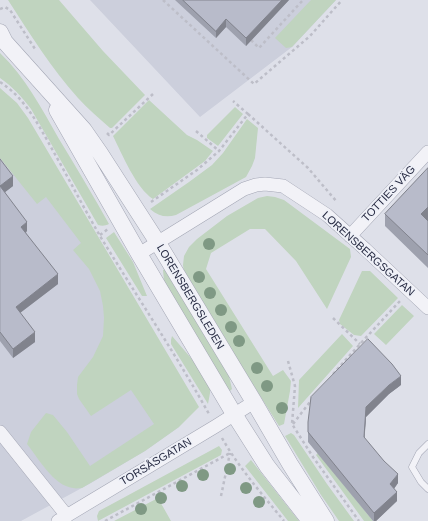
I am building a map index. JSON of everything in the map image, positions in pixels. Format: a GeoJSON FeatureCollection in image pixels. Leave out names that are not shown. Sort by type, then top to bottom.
{"type":"FeatureCollection","features":[{"type":"Feature","properties":{"kind":"street","name":"LORENSBERGSLEDEN"},"geometry":{"type":"LineString","coordinates":[[2,37],[84,130],[100,153],[158,243],[290,464],[326,521]]}},
{"type":"Feature","properties":{"kind":"street","name":"LORENSBERGSLEDEN"},"geometry":{"type":"LineString","coordinates":[[41,82],[139,254],[234,414],[267,466],[310,521]]}},
{"type":"Feature","properties":{"kind":"street","name":"TOTTIES VÄG"},"geometry":{"type":"LineString","coordinates":[[350,236],[428,152]]}},
{"type":"Feature","properties":{"kind":"street","name":"LORENSBERGSGATAN"},"geometry":{"type":"LineString","coordinates":[[139,254],[244,189],[265,184],[283,186],[326,215],[428,308]]}},
{"type":"Feature","properties":{"kind":"street","name":"TORSÅSGATAN"},"geometry":{"type":"LineString","coordinates":[[62,518],[254,402]]}},
{"type":"Feature","properties":{"kind":"street"},"geometry":{"type":"LineString","coordinates":[[0,432],[62,518]]}},
{"type":"Feature","properties":{"kind":"lane"},"geometry":{"type":"LineString","coordinates":[[428,444],[419,453],[412,467],[421,482],[428,489]]}},
{"type":"Feature","properties":{"kind":"path"},"geometry":{"type":"LineString","coordinates":[[163,0],[254,84],[310,36],[342,0]]}},
{"type":"Feature","properties":{"kind":"path"},"geometry":{"type":"LineString","coordinates":[[251,40],[259,48],[303,0]]}},
{"type":"Feature","properties":{"kind":"path"},"geometry":{"type":"LineString","coordinates":[[0,9],[5,7],[10,10],[37,53]]}},
{"type":"Feature","properties":{"kind":"path"},"geometry":{"type":"LineString","coordinates":[[0,82],[17,96],[25,105],[40,128],[100,235],[186,373],[206,409]]}},
{"type":"Feature","properties":{"kind":"path"},"geometry":{"type":"LineString","coordinates":[[105,132],[109,135],[153,94]]}},
{"type":"Feature","properties":{"kind":"path"},"geometry":{"type":"LineString","coordinates":[[233,101],[308,168],[338,204]]}},
{"type":"Feature","properties":{"kind":"path"},"geometry":{"type":"LineString","coordinates":[[136,210],[149,204],[197,170],[219,151],[248,114]]}},
{"type":"Feature","properties":{"kind":"path"},"geometry":{"type":"LineString","coordinates":[[196,131],[219,151]]}},
{"type":"Feature","properties":{"kind":"path"},"geometry":{"type":"LineString","coordinates":[[100,235],[120,220]]}},
{"type":"Feature","properties":{"kind":"path"},"geometry":{"type":"LineString","coordinates":[[328,380],[410,291]]}},
{"type":"Feature","properties":{"kind":"path"},"geometry":{"type":"LineString","coordinates":[[333,318],[360,344]]}},
{"type":"Feature","properties":{"kind":"path"},"geometry":{"type":"LineString","coordinates":[[288,361],[295,386],[292,424],[313,457],[359,521]]}},
{"type":"Feature","properties":{"kind":"path"},"geometry":{"type":"LineString","coordinates":[[292,424],[313,398]]}},
{"type":"Feature","properties":{"kind":"path"},"geometry":{"type":"LineString","coordinates":[[221,496],[230,453]]}},
{"type":"Feature","properties":{"kind":"path"},"geometry":{"type":"LineString","coordinates":[[105,521],[230,453]]}},
{"type":"Feature","properties":{"kind":"path"},"geometry":{"type":"LineString","coordinates":[[230,453],[284,521]]}},
{"type":"Feature","properties":{"kind":"shaded area"},"geometry":{"type":"Polygon","coordinates":[[[90,0],[336,0],[292,47],[200,117],[90,0]]]}},
{"type":"Feature","properties":{"kind":"shaded area"},"geometry":{"type":"Polygon","coordinates":[[[0,136],[68,203],[184,397],[179,427],[145,451],[91,483],[21,521],[0,521],[0,136]]]}},
{"type":"Feature","properties":{"kind":"green space"},"geometry":{"type":"Polygon","coordinates":[[[8,0],[59,0],[103,51],[145,95],[112,128],[110,128],[68,87],[41,50],[8,0]]]}},
{"type":"Feature","properties":{"kind":"green space"},"geometry":{"type":"Polygon","coordinates":[[[311,0],[336,0],[292,47],[286,48],[275,38],[311,0]]]}},
{"type":"Feature","properties":{"kind":"green space"},"geometry":{"type":"Polygon","coordinates":[[[0,53],[25,83],[109,224],[104,226],[98,225],[31,109],[17,92],[0,78],[0,53]]]}},
{"type":"Feature","properties":{"kind":"green space"},"geometry":{"type":"Polygon","coordinates":[[[0,88],[17,103],[28,118],[199,407],[179,427],[145,451],[82,488],[66,486],[59,482],[47,470],[27,444],[31,432],[46,413],[53,415],[67,432],[90,466],[154,424],[131,390],[91,416],[79,399],[77,394],[78,377],[93,357],[103,336],[104,318],[100,291],[89,269],[73,250],[81,243],[46,197],[37,204],[0,158],[0,88]]]}},
{"type":"Feature","properties":{"kind":"green space"},"geometry":{"type":"Polygon","coordinates":[[[149,100],[187,135],[213,151],[205,161],[153,199],[135,179],[113,136],[149,100]]]}},
{"type":"Feature","properties":{"kind":"green space"},"geometry":{"type":"Polygon","coordinates":[[[235,107],[243,114],[218,146],[207,138],[207,135],[235,107]]]}},
{"type":"Feature","properties":{"kind":"green space"},"geometry":{"type":"Polygon","coordinates":[[[247,119],[258,128],[255,158],[246,177],[176,215],[162,216],[150,209],[212,165],[223,153],[247,119]]]}},
{"type":"Feature","properties":{"kind":"green space"},"geometry":{"type":"Polygon","coordinates":[[[267,196],[284,200],[350,249],[351,257],[327,309],[296,261],[265,229],[250,229],[211,253],[206,269],[273,376],[283,370],[291,381],[284,424],[279,426],[193,289],[184,273],[183,265],[184,256],[189,247],[197,239],[227,216],[258,198],[267,196]]]}},
{"type":"Feature","properties":{"kind":"green space"},"geometry":{"type":"Polygon","coordinates":[[[114,232],[133,262],[147,296],[142,296],[106,238],[114,232]]]}},
{"type":"Feature","properties":{"kind":"green space"},"geometry":{"type":"Polygon","coordinates":[[[165,269],[229,376],[232,389],[230,391],[227,389],[164,281],[163,270],[165,269]]]}},
{"type":"Feature","properties":{"kind":"green space"},"geometry":{"type":"Polygon","coordinates":[[[362,271],[370,271],[398,298],[361,336],[354,335],[340,324],[339,320],[362,271]]]}},
{"type":"Feature","properties":{"kind":"green space"},"geometry":{"type":"Polygon","coordinates":[[[402,305],[414,316],[386,345],[374,334],[402,305]]]}},
{"type":"Feature","properties":{"kind":"green space"},"geometry":{"type":"Polygon","coordinates":[[[342,334],[353,346],[298,408],[299,380],[342,334]]]}},
{"type":"Feature","properties":{"kind":"green space"},"geometry":{"type":"Polygon","coordinates":[[[172,336],[197,365],[210,388],[208,404],[171,344],[172,336]]]}},
{"type":"Feature","properties":{"kind":"green space"},"geometry":{"type":"Polygon","coordinates":[[[291,433],[294,435],[354,521],[339,521],[321,495],[285,436],[291,433]]]}},
{"type":"Feature","properties":{"kind":"green space"},"geometry":{"type":"Polygon","coordinates":[[[219,446],[222,450],[221,455],[98,521],[97,516],[99,511],[219,446]]]}},
{"type":"Feature","properties":{"kind":"green space"},"geometry":{"type":"Polygon","coordinates":[[[318,453],[373,521],[364,521],[316,455],[318,453]]]}},
{"type":"Feature","properties":{"kind":"green space"},"geometry":{"type":"Polygon","coordinates":[[[251,460],[299,521],[288,521],[245,466],[251,460]]]}},
{"type":"Feature","properties":{"kind":"green space"},"geometry":{"type":"Polygon","coordinates":[[[158,498],[171,521],[114,521],[158,498]]]}},
{"type":"Feature","properties":{"kind":"building"},"geometry":{"type":"Polygon","coordinates":[[[183,0],[282,0],[246,38],[226,19],[216,31],[183,0]]]}},
{"type":"Feature","properties":{"kind":"building"},"geometry":{"type":"Polygon","coordinates":[[[0,159],[13,176],[0,186],[0,159]]]}},
{"type":"Feature","properties":{"kind":"building"},"geometry":{"type":"Polygon","coordinates":[[[428,168],[428,207],[421,214],[428,221],[428,255],[385,214],[428,168]]]}},
{"type":"Feature","properties":{"kind":"building"},"geometry":{"type":"Polygon","coordinates":[[[0,186],[27,222],[21,227],[58,274],[16,307],[35,332],[13,349],[0,332],[0,186]]]}},
{"type":"Feature","properties":{"kind":"building"},"geometry":{"type":"Polygon","coordinates":[[[368,339],[392,364],[401,376],[389,385],[366,407],[364,437],[384,461],[398,474],[390,484],[397,492],[374,513],[308,432],[311,397],[368,339]]]}}]}
